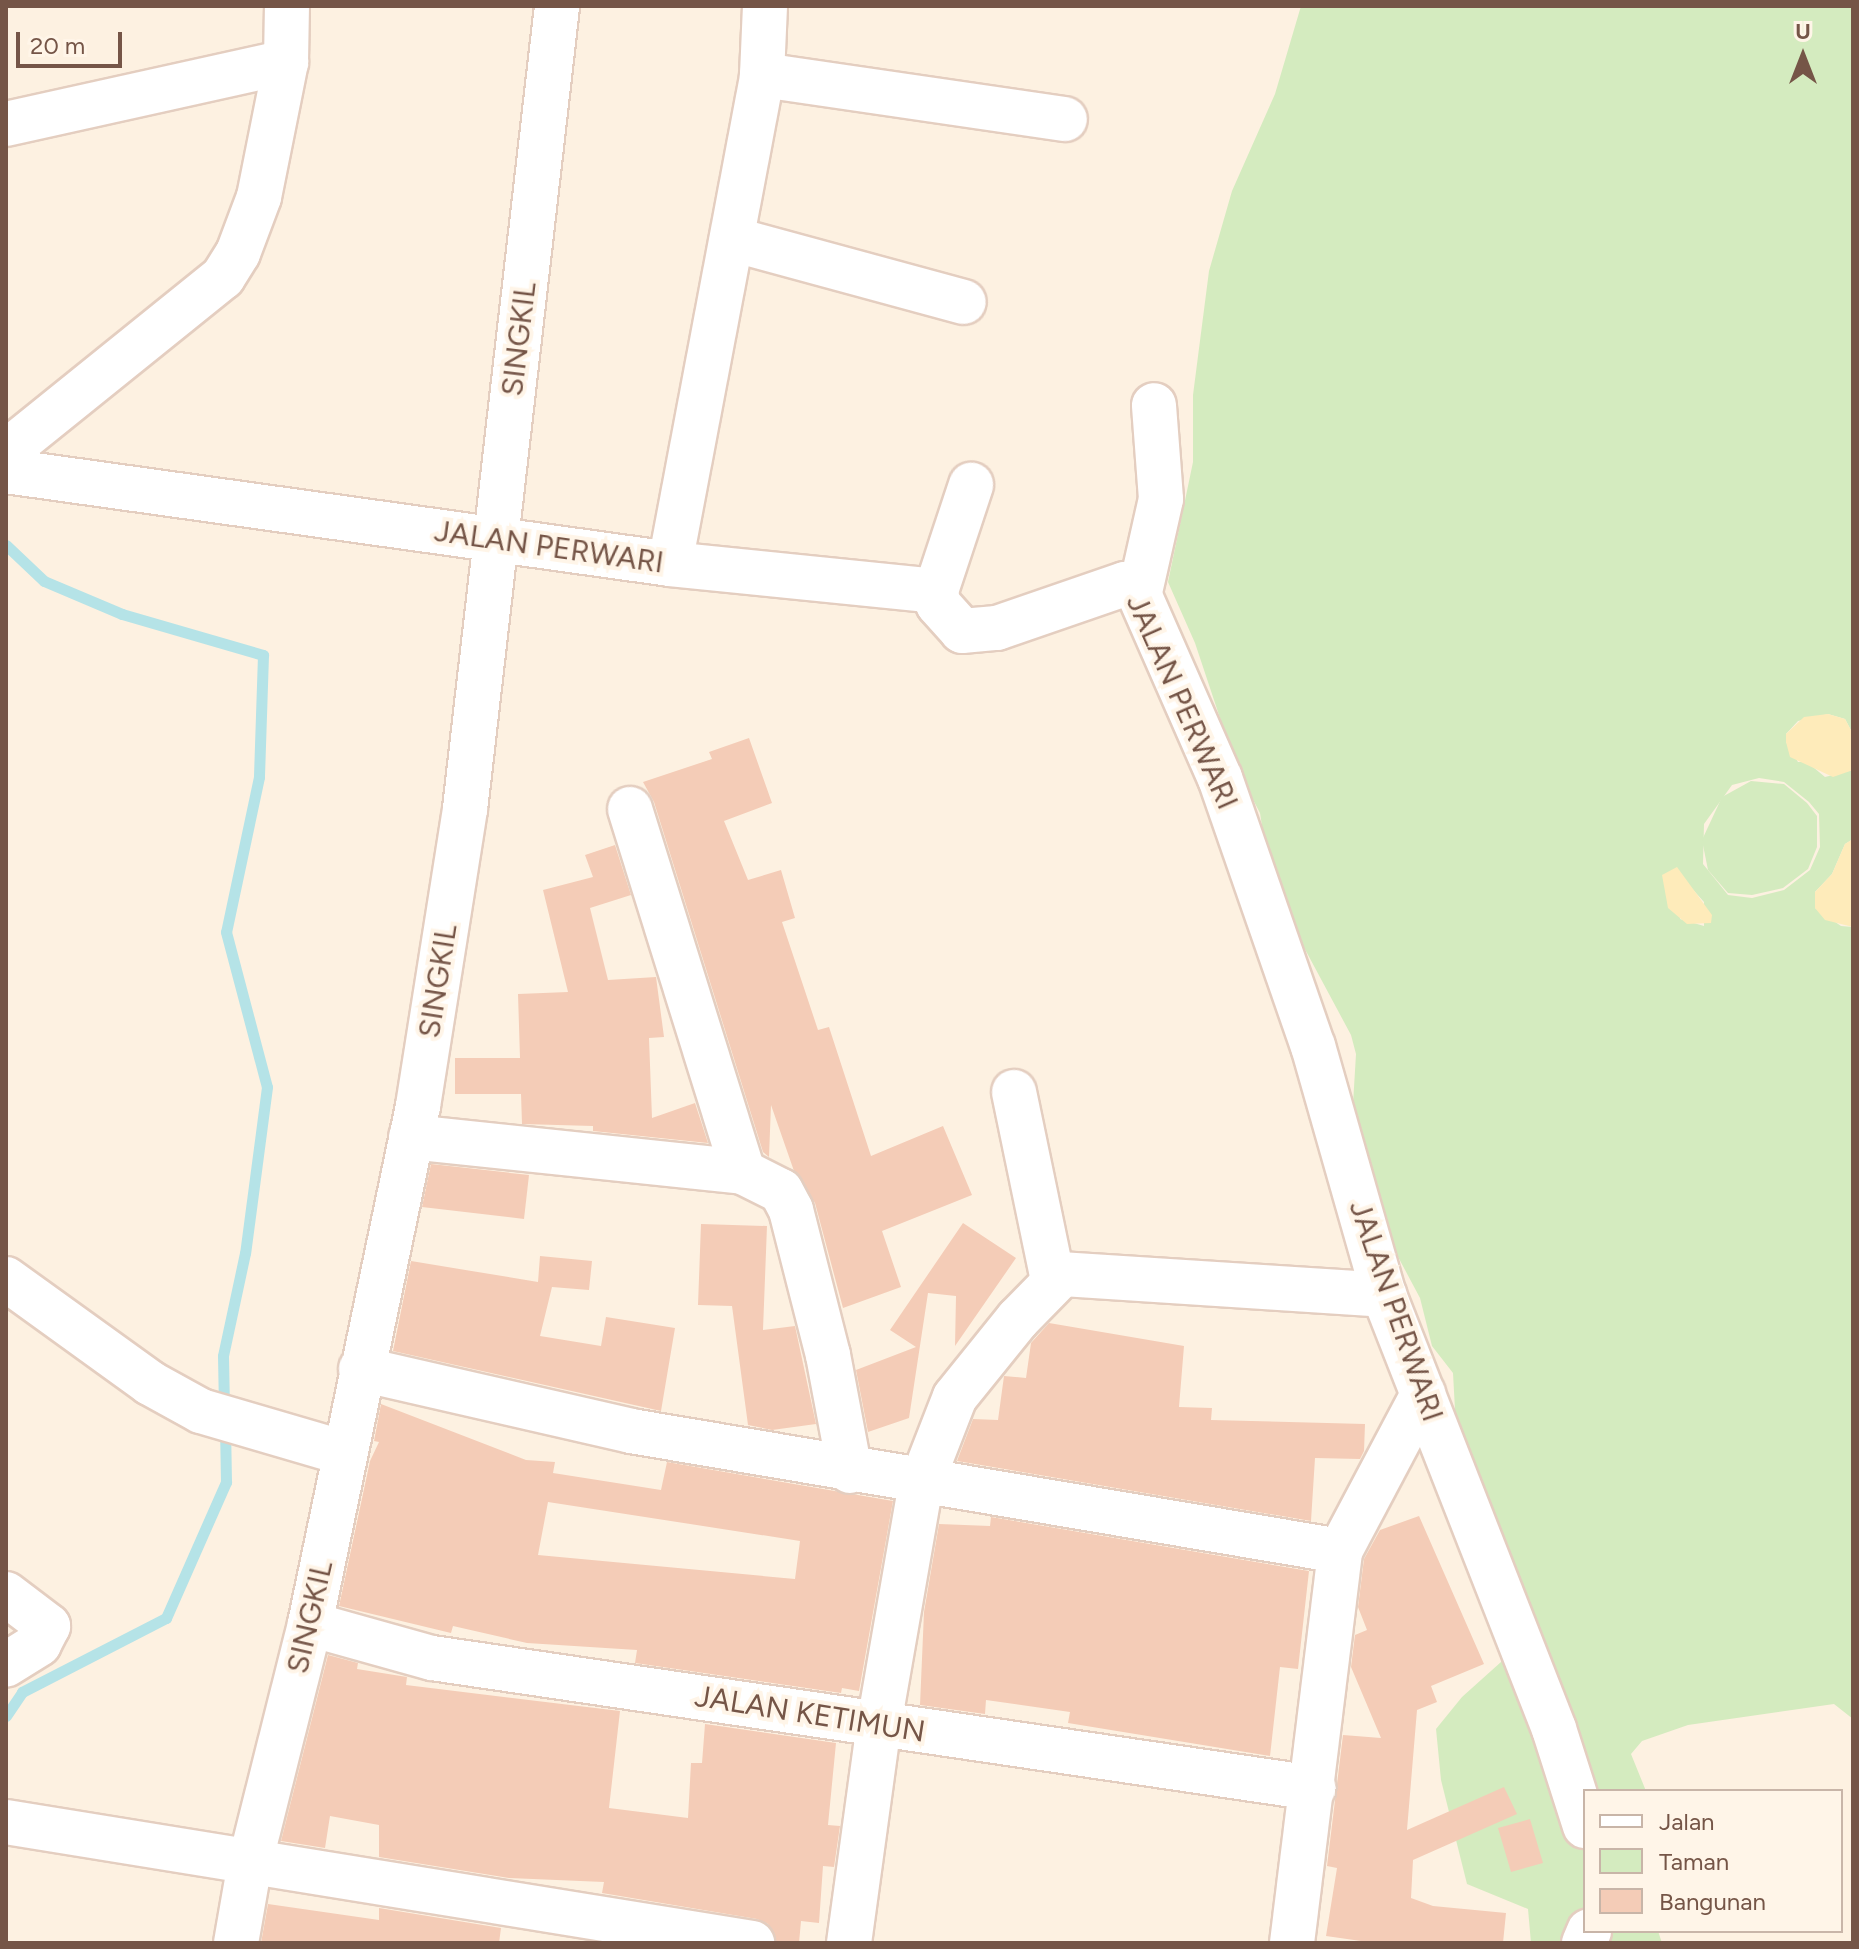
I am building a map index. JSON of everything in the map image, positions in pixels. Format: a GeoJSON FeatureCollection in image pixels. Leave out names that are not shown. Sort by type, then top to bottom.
{"type":"FeatureCollection","features":[{"type":"Feature","properties":{"kind":"street"},"geometry":{"type":"LineString","coordinates":[[6,452],[223,277],[238,253],[259,197],[286,62],[287,6]]}},
{"type":"Feature","properties":{"kind":"street","name":"SINGKIL"},"geometry":{"type":"LineString","coordinates":[[236,1943],[250,1863],[310,1624],[411,1137],[465,809],[557,6]]}},
{"type":"Feature","properties":{"kind":"street"},"geometry":{"type":"LineString","coordinates":[[670,564],[762,75],[765,6]]}},
{"type":"Feature","properties":{"kind":"street"},"geometry":{"type":"LineString","coordinates":[[6,124],[286,62]]}},
{"type":"Feature","properties":{"kind":"street"},"geometry":{"type":"LineString","coordinates":[[762,75],[1065,119]]}},
{"type":"Feature","properties":{"kind":"street"},"geometry":{"type":"LineString","coordinates":[[732,239],[964,302]]}},
{"type":"Feature","properties":{"kind":"street"},"geometry":{"type":"LineString","coordinates":[[1140,592],[1161,499],[1154,405]]}},
{"type":"Feature","properties":{"kind":"street","name":"JALAN PERWARI"},"geometry":{"type":"LineString","coordinates":[[6,471],[670,564],[936,591],[938,604],[958,628],[973,631],[1057,611],[1125,584],[1140,592],[1236,822],[1313,1046],[1384,1295],[1554,1729],[1583,1820]]}},
{"type":"Feature","properties":{"kind":"street"},"geometry":{"type":"LineString","coordinates":[[936,591],[971,485]]}},
{"type":"Feature","properties":{"kind":"street"},"geometry":{"type":"LineString","coordinates":[[630,809],[743,1172]]}},
{"type":"Feature","properties":{"kind":"street"},"geometry":{"type":"LineString","coordinates":[[1014,1092],[1053,1280]]}},
{"type":"Feature","properties":{"kind":"street"},"geometry":{"type":"LineString","coordinates":[[411,1137],[743,1172],[781,1191],[791,1210],[828,1355],[850,1471]]}},
{"type":"Feature","properties":{"kind":"street"},"geometry":{"type":"LineString","coordinates":[[849,1943],[879,1724],[921,1484],[955,1397],[1053,1280],[1072,1274],[1384,1295]]}},
{"type":"Feature","properties":{"kind":"street"},"geometry":{"type":"LineString","coordinates":[[6,1279],[150,1383],[201,1411],[261,1432],[345,1453]]}},
{"type":"Feature","properties":{"kind":"street"},"geometry":{"type":"LineString","coordinates":[[361,1369],[631,1431],[921,1484],[1340,1551]]}},
{"type":"Feature","properties":{"kind":"street"},"geometry":{"type":"LineString","coordinates":[[1292,1943],[1340,1551],[1423,1394]]}},
{"type":"Feature","properties":{"kind":"street"},"geometry":{"type":"LineString","coordinates":[[6,1594],[48,1626],[48,1635],[39,1644],[6,1665]]}},
{"type":"Feature","properties":{"kind":"street","name":"JALAN KETIMUN"},"geometry":{"type":"LineString","coordinates":[[310,1624],[432,1658],[1313,1788]]}},
{"type":"Feature","properties":{"kind":"street"},"geometry":{"type":"LineString","coordinates":[[6,1822],[752,1943]]}},
{"type":"Feature","properties":{"kind":"green space"},"geometry":{"type":"Polygon","coordinates":[[[1301,6],[1853,6],[1853,734],[1845,719],[1828,714],[1798,721],[1786,734],[1786,742],[1798,762],[1807,762],[1825,777],[1853,770],[1853,839],[1845,844],[1832,874],[1815,892],[1815,908],[1841,926],[1853,927],[1853,1719],[1834,1704],[1688,1725],[1642,1741],[1631,1754],[1645,1789],[1583,1789],[1583,1933],[1659,1933],[1662,1943],[1531,1943],[1528,1909],[1467,1884],[1441,1780],[1436,1729],[1462,1697],[1501,1662],[1509,1552],[1478,1511],[1457,1447],[1453,1373],[1432,1346],[1420,1298],[1396,1253],[1353,1104],[1356,1054],[1351,1035],[1285,912],[1268,864],[1260,813],[1237,769],[1195,643],[1168,582],[1193,462],[1193,395],[1209,271],[1232,191],[1275,94],[1301,6]],[[1759,778],[1732,785],[1704,824],[1703,864],[1728,895],[1752,898],[1784,890],[1810,870],[1820,847],[1819,814],[1784,782],[1759,778]],[[1687,883],[1680,919],[1704,926],[1704,902],[1687,883]]]}},
{"type":"Feature","properties":{"kind":"green space"},"geometry":{"type":"Polygon","coordinates":[[[1751,781],[1784,784],[1807,803],[1817,816],[1817,847],[1808,869],[1783,888],[1752,895],[1728,893],[1708,870],[1702,840],[1722,797],[1751,781]]]}},
{"type":"Feature","properties":{"kind":"sand"},"geometry":{"type":"Polygon","coordinates":[[[1828,714],[1845,719],[1853,734],[1853,770],[1833,777],[1790,757],[1786,742],[1786,734],[1804,717],[1828,714]]]}},
{"type":"Feature","properties":{"kind":"sand"},"geometry":{"type":"Polygon","coordinates":[[[1853,839],[1853,927],[1825,920],[1815,908],[1815,892],[1832,874],[1845,844],[1853,839]]]}},
{"type":"Feature","properties":{"kind":"sand"},"geometry":{"type":"Polygon","coordinates":[[[1677,867],[1712,915],[1711,923],[1687,924],[1668,908],[1662,875],[1677,867]]]}},
{"type":"Feature","properties":{"kind":"building"},"geometry":{"type":"Polygon","coordinates":[[[749,738],[772,803],[724,821],[748,880],[781,870],[795,918],[782,922],[818,1030],[829,1027],[871,1156],[943,1126],[972,1195],[882,1231],[901,1287],[843,1308],[815,1203],[794,1171],[771,1105],[769,1157],[763,1152],[654,802],[643,782],[712,759],[709,752],[749,738]]]}},
{"type":"Feature","properties":{"kind":"building"},"geometry":{"type":"Polygon","coordinates":[[[615,845],[631,895],[590,908],[608,980],[656,977],[664,1037],[649,1038],[652,1118],[695,1103],[708,1143],[593,1131],[593,1126],[522,1124],[521,1094],[455,1094],[455,1058],[520,1058],[518,994],[568,992],[543,890],[593,877],[585,855],[615,845]]]}},
{"type":"Feature","properties":{"kind":"building"},"geometry":{"type":"Polygon","coordinates":[[[431,1164],[529,1175],[524,1219],[422,1207],[431,1164]]]}},
{"type":"Feature","properties":{"kind":"building"},"geometry":{"type":"Polygon","coordinates":[[[963,1223],[1016,1258],[955,1346],[956,1296],[928,1293],[909,1418],[868,1432],[856,1370],[916,1347],[890,1330],[963,1223]]]}},
{"type":"Feature","properties":{"kind":"building"},"geometry":{"type":"Polygon","coordinates":[[[701,1224],[767,1226],[763,1330],[795,1326],[816,1424],[772,1430],[748,1425],[732,1306],[698,1305],[701,1224]]]}},
{"type":"Feature","properties":{"kind":"building"},"geometry":{"type":"Polygon","coordinates":[[[540,1256],[592,1261],[589,1290],[552,1287],[540,1336],[601,1346],[606,1317],[675,1328],[661,1411],[393,1351],[411,1261],[538,1282],[540,1256]]]}},
{"type":"Feature","properties":{"kind":"building"},"geometry":{"type":"Polygon","coordinates":[[[1049,1323],[1184,1346],[1179,1407],[1212,1408],[1211,1420],[1365,1424],[1364,1451],[1360,1459],[1315,1458],[1311,1521],[957,1461],[973,1419],[998,1420],[1004,1376],[1026,1378],[1031,1343],[1049,1323]]]}},
{"type":"Feature","properties":{"kind":"building"},"geometry":{"type":"Polygon","coordinates":[[[381,1404],[526,1460],[555,1462],[553,1473],[661,1490],[667,1462],[893,1501],[859,1691],[842,1688],[841,1693],[635,1663],[637,1650],[527,1643],[453,1626],[451,1633],[339,1606],[370,1461],[379,1442],[374,1441],[381,1404]],[[548,1502],[538,1555],[795,1579],[800,1541],[548,1502]]]}},
{"type":"Feature","properties":{"kind":"building"},"geometry":{"type":"Polygon","coordinates":[[[1419,1516],[1484,1664],[1431,1686],[1437,1702],[1417,1710],[1407,1830],[1504,1787],[1517,1814],[1413,1860],[1411,1898],[1433,1906],[1506,1913],[1503,1943],[1375,1943],[1326,1936],[1337,1868],[1327,1866],[1343,1735],[1381,1738],[1351,1667],[1355,1635],[1367,1630],[1358,1607],[1364,1559],[1380,1530],[1419,1516]]]}},
{"type":"Feature","properties":{"kind":"building"},"geometry":{"type":"Polygon","coordinates":[[[991,1517],[1309,1571],[1298,1669],[1280,1667],[1270,1756],[1068,1723],[1070,1712],[986,1700],[985,1714],[920,1705],[924,1612],[939,1524],[990,1526],[991,1517]]]}},
{"type":"Feature","properties":{"kind":"building"},"geometry":{"type":"Polygon","coordinates":[[[328,1655],[358,1663],[357,1669],[407,1677],[406,1685],[620,1711],[609,1808],[688,1818],[691,1763],[702,1763],[705,1724],[836,1743],[828,1825],[840,1826],[834,1867],[823,1866],[819,1923],[801,1921],[799,1943],[776,1943],[768,1924],[757,1919],[602,1893],[604,1882],[509,1878],[379,1857],[379,1825],[330,1816],[325,1848],[281,1841],[328,1655]]]}},
{"type":"Feature","properties":{"kind":"building"},"geometry":{"type":"Polygon","coordinates":[[[1530,1819],[1543,1863],[1511,1872],[1498,1828],[1530,1819]]]}},
{"type":"Feature","properties":{"kind":"building"},"geometry":{"type":"Polygon","coordinates":[[[268,1904],[379,1920],[379,1908],[501,1928],[499,1943],[261,1943],[268,1904]]]}},
{"type":"Feature","properties":{"kind":"waterway"},"geometry":{"type":"LineString","coordinates":[[6,545],[44,581],[122,614],[263,655],[259,777],[226,932],[267,1087],[245,1253],[223,1356],[224,1410]]}},
{"type":"Feature","properties":{"kind":"waterway"},"geometry":{"type":"LineString","coordinates":[[6,1716],[22,1692],[166,1618],[226,1482],[225,1427]]}}]}
